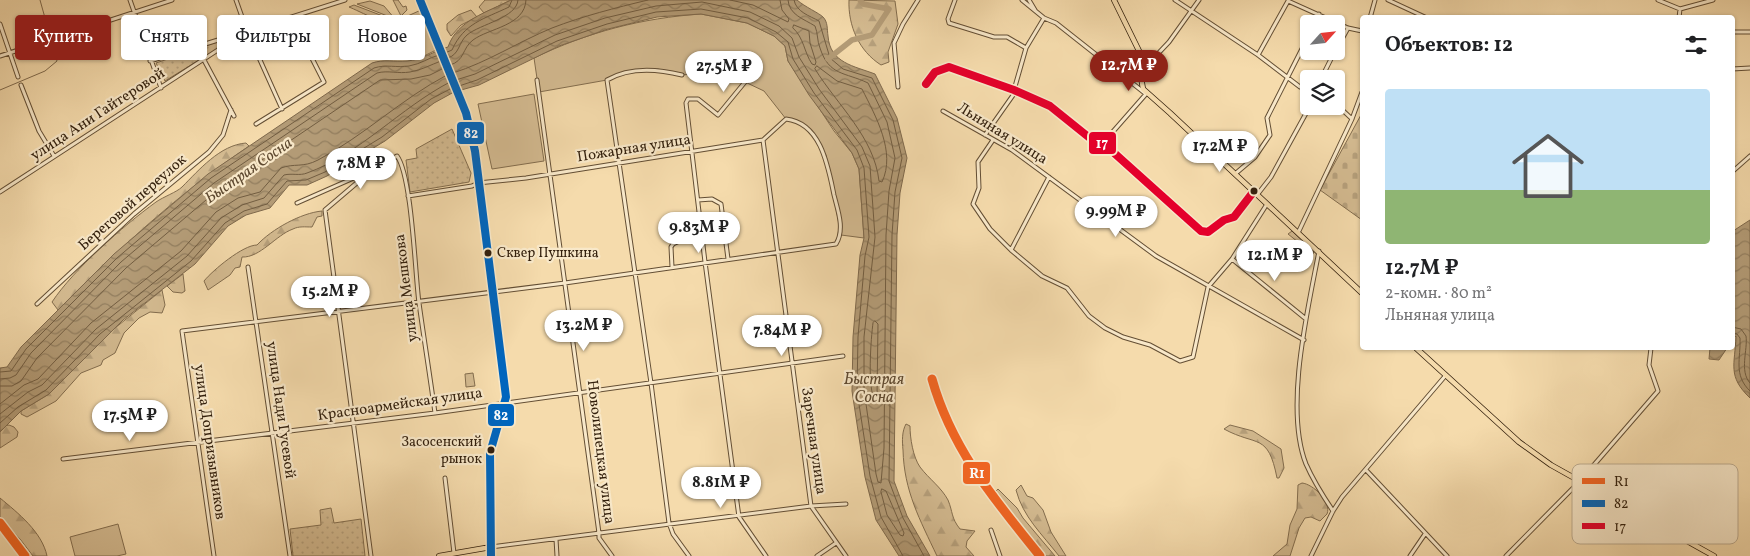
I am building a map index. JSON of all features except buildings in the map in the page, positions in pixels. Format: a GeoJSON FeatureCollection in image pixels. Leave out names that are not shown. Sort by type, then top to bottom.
{"type":"FeatureCollection","features":[{"type":"Feature","properties":{"kind":"main road"},"geometry":{"type":"LineString","coordinates":[[420,0],[466,113],[475,151],[491,292],[505,389],[505,402],[490,453],[491,548],[439,556]]}},
{"type":"Feature","properties":{"kind":"main road"},"geometry":{"type":"LineString","coordinates":[[1114,0],[1142,59],[1141,83],[1146,94],[1268,204],[1360,291]]}},
{"type":"Feature","properties":{"kind":"main road"},"geometry":{"type":"LineString","coordinates":[[1418,350],[1519,442],[1551,466],[1572,478]]}},
{"type":"Feature","properties":{"kind":"main road"},"geometry":{"type":"LineString","coordinates":[[1692,544],[1714,556]]}},
{"type":"Feature","properties":{"kind":"street"},"geometry":{"type":"LineString","coordinates":[[130,0],[161,88]]}},
{"type":"Feature","properties":{"kind":"street"},"geometry":{"type":"LineString","coordinates":[[0,56],[172,0]]}},
{"type":"Feature","properties":{"kind":"street"},"geometry":{"type":"LineString","coordinates":[[236,0],[241,15]]}},
{"type":"Feature","properties":{"kind":"street","name":"улица Ани Гайтеровой"},"geometry":{"type":"LineString","coordinates":[[297,15],[345,0]]}},
{"type":"Feature","properties":{"kind":"street"},"geometry":{"type":"LineString","coordinates":[[898,87],[894,43],[918,0]]}},
{"type":"Feature","properties":{"kind":"street"},"geometry":{"type":"LineString","coordinates":[[955,0],[948,19],[949,23],[994,36],[1008,37],[1026,48]]}},
{"type":"Feature","properties":{"kind":"street"},"geometry":{"type":"LineString","coordinates":[[1022,0],[1044,18],[1056,22],[1146,94],[1103,143]]}},
{"type":"Feature","properties":{"kind":"street"},"geometry":{"type":"LineString","coordinates":[[1029,0],[1035,11]]}},
{"type":"Feature","properties":{"kind":"street"},"geometry":{"type":"LineString","coordinates":[[1176,0],[1300,86]]}},
{"type":"Feature","properties":{"kind":"street"},"geometry":{"type":"LineString","coordinates":[[1142,59],[1146,61],[1154,58],[1170,42],[1199,0]]}},
{"type":"Feature","properties":{"kind":"street"},"geometry":{"type":"LineString","coordinates":[[1258,55],[1288,0],[1348,28],[1360,31]]}},
{"type":"Feature","properties":{"kind":"street"},"geometry":{"type":"LineString","coordinates":[[1371,15],[1375,0]]}},
{"type":"Feature","properties":{"kind":"street"},"geometry":{"type":"LineString","coordinates":[[1388,0],[1420,15]]}},
{"type":"Feature","properties":{"kind":"street"},"geometry":{"type":"LineString","coordinates":[[1658,0],[1680,9],[1713,0]]}},
{"type":"Feature","properties":{"kind":"street"},"geometry":{"type":"LineString","coordinates":[[1679,15],[1680,9]]}},
{"type":"Feature","properties":{"kind":"street"},"geometry":{"type":"LineString","coordinates":[[985,135],[1015,91],[1026,48],[1044,18]]}},
{"type":"Feature","properties":{"kind":"street"},"geometry":{"type":"LineString","coordinates":[[0,24],[18,77]]}},
{"type":"Feature","properties":{"kind":"street"},"geometry":{"type":"LineString","coordinates":[[1345,34],[1348,28]]}},
{"type":"Feature","properties":{"kind":"street"},"geometry":{"type":"LineString","coordinates":[[1735,32],[1750,32]]}},
{"type":"Feature","properties":{"kind":"street"},"geometry":{"type":"LineString","coordinates":[[150,61],[217,40]]}},
{"type":"Feature","properties":{"kind":"street"},"geometry":{"type":"LineString","coordinates":[[1235,174],[1254,157],[1270,135],[1267,118],[1300,54]]}},
{"type":"Feature","properties":{"kind":"street"},"geometry":{"type":"LineString","coordinates":[[204,60],[234,116]]}},
{"type":"Feature","properties":{"kind":"street","name":"улица Ани Гайтеровой"},"geometry":{"type":"LineString","coordinates":[[0,192],[204,60]]}},
{"type":"Feature","properties":{"kind":"street"},"geometry":{"type":"LineString","coordinates":[[260,60],[282,109]]}},
{"type":"Feature","properties":{"kind":"street"},"geometry":{"type":"LineString","coordinates":[[256,124],[324,82],[313,60]]}},
{"type":"Feature","properties":{"kind":"street"},"geometry":{"type":"LineString","coordinates":[[1124,76],[1134,76],[1142,67]]}},
{"type":"Feature","properties":{"kind":"street"},"geometry":{"type":"LineString","coordinates":[[926,84],[934,72],[949,68],[1015,91],[1050,106],[1091,139],[1103,143],[1201,231],[1208,232],[1224,220],[1234,217],[1271,177],[1305,115]]}},
{"type":"Feature","properties":{"kind":"street"},"geometry":{"type":"LineString","coordinates":[[1735,69],[1750,68]]}},
{"type":"Feature","properties":{"kind":"street"},"geometry":{"type":"LineString","coordinates":[[682,75],[658,69],[617,74],[607,80],[651,383],[669,523],[673,534],[688,556]]}},
{"type":"Feature","properties":{"kind":"street","name":"Новолипецкая улица"},"geometry":{"type":"LineString","coordinates":[[538,80],[581,392],[598,533],[612,556]]}},
{"type":"Feature","properties":{"kind":"street"},"geometry":{"type":"LineString","coordinates":[[745,82],[718,115],[698,99],[688,99],[691,151],[739,516],[766,556]]}},
{"type":"Feature","properties":{"kind":"street"},"geometry":{"type":"LineString","coordinates":[[22,85],[39,130],[54,156]]}},
{"type":"Feature","properties":{"kind":"street"},"geometry":{"type":"LineString","coordinates":[[1298,233],[1352,119],[1360,97]]}},
{"type":"Feature","properties":{"kind":"street","name":"Береговой переулок"},"geometry":{"type":"LineString","coordinates":[[37,304],[134,214],[209,152],[223,134],[231,110]]}},
{"type":"Feature","properties":{"kind":"street","name":"Льняная улица"},"geometry":{"type":"LineString","coordinates":[[943,111],[985,135],[1049,177],[1156,256],[1304,340]]}},
{"type":"Feature","properties":{"kind":"street"},"geometry":{"type":"LineString","coordinates":[[1345,112],[1352,119]]}},
{"type":"Feature","properties":{"kind":"street"},"geometry":{"type":"LineString","coordinates":[[256,323],[565,283],[635,271],[836,244],[840,235],[840,219],[826,156],[811,132],[794,120],[786,119],[763,140]]}},
{"type":"Feature","properties":{"kind":"street","name":"Пожарная улица"},"geometry":{"type":"LineString","coordinates":[[408,196],[472,186],[478,183],[620,164],[763,140]]}},
{"type":"Feature","properties":{"kind":"street","name":"Заречная улица"},"geometry":{"type":"LineString","coordinates":[[763,140],[810,506],[846,556]]}},
{"type":"Feature","properties":{"kind":"street"},"geometry":{"type":"LineString","coordinates":[[993,140],[978,162],[979,188],[973,204],[990,229],[1042,276],[1067,288],[1089,316],[1105,328],[1123,337],[1150,346],[1180,361],[1194,356],[1208,287],[1232,259],[1268,204]]}},
{"type":"Feature","properties":{"kind":"street","name":"улица Мешкова"},"geometry":{"type":"LineString","coordinates":[[367,174],[386,160],[397,156],[401,161],[408,196],[419,302],[435,413]]}},
{"type":"Feature","properties":{"kind":"street"},"geometry":{"type":"LineString","coordinates":[[1735,169],[1750,156]]}},
{"type":"Feature","properties":{"kind":"street"},"geometry":{"type":"LineString","coordinates":[[297,203],[356,176],[367,174]]}},
{"type":"Feature","properties":{"kind":"street"},"geometry":{"type":"LineString","coordinates":[[367,174],[325,210],[370,556]]}},
{"type":"Feature","properties":{"kind":"street","name":"Льняная улица"},"geometry":{"type":"LineString","coordinates":[[1011,250],[1049,177]]}},
{"type":"Feature","properties":{"kind":"street"},"geometry":{"type":"LineString","coordinates":[[698,200],[712,199],[720,204],[728,259]]}},
{"type":"Feature","properties":{"kind":"street"},"geometry":{"type":"LineString","coordinates":[[672,267],[670,247],[701,231]]}},
{"type":"Feature","properties":{"kind":"street"},"geometry":{"type":"LineString","coordinates":[[1319,251],[1306,320],[1298,390],[1299,434],[1306,463],[1333,511]]}},
{"type":"Feature","properties":{"kind":"street"},"geometry":{"type":"LineString","coordinates":[[1232,259],[1306,320]]}},
{"type":"Feature","properties":{"kind":"street","name":"улица Нади Гусевой"},"geometry":{"type":"LineString","coordinates":[[248,267],[290,556]]}},
{"type":"Feature","properties":{"kind":"street","name":"улица Допризывников"},"geometry":{"type":"LineString","coordinates":[[214,556],[182,331],[256,323]]}},
{"type":"Feature","properties":{"kind":"street"},"geometry":{"type":"LineString","coordinates":[[1595,464],[1658,391],[1649,365],[1651,350]]}},
{"type":"Feature","properties":{"kind":"street","name":"Красноармейская улица"},"geometry":{"type":"LineString","coordinates":[[63,460],[435,413],[843,356]]}},
{"type":"Feature","properties":{"kind":"street"},"geometry":{"type":"LineString","coordinates":[[1312,556],[1333,511],[1446,375]]}},
{"type":"Feature","properties":{"kind":"street"},"geometry":{"type":"LineString","coordinates":[[1366,470],[1447,556]]}},
{"type":"Feature","properties":{"kind":"street"},"geometry":{"type":"LineString","coordinates":[[444,478],[454,554]]}},
{"type":"Feature","properties":{"kind":"street"},"geometry":{"type":"LineString","coordinates":[[1506,556],[1572,490]]}},
{"type":"Feature","properties":{"kind":"street"},"geometry":{"type":"LineString","coordinates":[[491,556],[491,548],[669,523],[810,506],[846,504]]}},
{"type":"Feature","properties":{"kind":"street"},"geometry":{"type":"LineString","coordinates":[[991,530],[1000,556]]}},
{"type":"Feature","properties":{"kind":"street"},"geometry":{"type":"LineString","coordinates":[[1410,556],[1425,534]]}},
{"type":"Feature","properties":{"kind":"street"},"geometry":{"type":"LineString","coordinates":[[556,540],[558,556]]}},
{"type":"Feature","properties":{"kind":"street"},"geometry":{"type":"LineString","coordinates":[[817,556],[836,543]]}},
{"type":"Feature","properties":{"kind":"green space"},"geometry":{"type":"Polygon","coordinates":[[[393,0],[398,0],[403,7],[406,6],[407,10],[400,15],[393,0]]]}},
{"type":"Feature","properties":{"kind":"green space"},"geometry":{"type":"Polygon","coordinates":[[[485,0],[511,0],[484,13],[479,7],[485,0]]]}},
{"type":"Feature","properties":{"kind":"green space"},"geometry":{"type":"Polygon","coordinates":[[[849,0],[895,1],[898,24],[888,52],[889,62],[881,65],[861,45],[850,19],[849,0]]]}},
{"type":"Feature","properties":{"kind":"green space"},"geometry":{"type":"Polygon","coordinates":[[[370,1],[384,6],[392,15],[385,15],[357,4],[370,1]]]}},
{"type":"Feature","properties":{"kind":"green space"},"geometry":{"type":"Polygon","coordinates":[[[354,5],[380,15],[367,15],[349,7],[354,5]]]}},
{"type":"Feature","properties":{"kind":"green space"},"geometry":{"type":"Polygon","coordinates":[[[421,10],[423,15],[410,15],[421,10]]]}},
{"type":"Feature","properties":{"kind":"green space"},"geometry":{"type":"Polygon","coordinates":[[[471,10],[477,17],[461,25],[451,36],[447,30],[447,24],[458,15],[471,10]]]}},
{"type":"Feature","properties":{"kind":"green space"},"geometry":{"type":"Polygon","coordinates":[[[701,14],[747,23],[774,36],[785,46],[788,61],[834,131],[852,153],[859,169],[864,238],[841,235],[826,155],[811,132],[804,126],[786,119],[764,91],[745,82],[724,76],[703,73],[682,75],[658,69],[617,74],[607,80],[539,92],[534,58],[575,41],[616,28],[658,19],[701,14]]]}},
{"type":"Feature","properties":{"kind":"green space"},"geometry":{"type":"Polygon","coordinates":[[[425,21],[436,50],[425,56],[425,21]]]}},
{"type":"Feature","properties":{"kind":"green space"},"geometry":{"type":"Polygon","coordinates":[[[217,42],[217,49],[207,55],[207,45],[217,42]]]}},
{"type":"Feature","properties":{"kind":"green space"},"geometry":{"type":"Polygon","coordinates":[[[165,60],[199,60],[165,81],[156,63],[165,60]]]}},
{"type":"Feature","properties":{"kind":"green space"},"geometry":{"type":"Polygon","coordinates":[[[534,94],[544,161],[492,169],[478,104],[534,94]]]}},
{"type":"Feature","properties":{"kind":"green space"},"geometry":{"type":"Polygon","coordinates":[[[1360,117],[1360,219],[1320,190],[1360,117]]]}},
{"type":"Feature","properties":{"kind":"green space"},"geometry":{"type":"Polygon","coordinates":[[[452,129],[471,173],[469,182],[410,192],[406,160],[417,158],[416,149],[452,129]]]}},
{"type":"Feature","properties":{"kind":"green space"},"geometry":{"type":"Polygon","coordinates":[[[246,143],[249,146],[198,183],[149,223],[58,310],[52,302],[61,289],[114,235],[156,202],[180,189],[219,153],[227,148],[246,143]]]}},
{"type":"Feature","properties":{"kind":"green space"},"geometry":{"type":"Polygon","coordinates":[[[322,211],[322,216],[317,217],[312,227],[293,229],[255,254],[242,257],[240,267],[235,268],[230,275],[208,290],[204,281],[229,259],[244,249],[257,245],[271,233],[296,218],[322,211]]]}},
{"type":"Feature","properties":{"kind":"green space"},"geometry":{"type":"Polygon","coordinates":[[[1292,231],[1314,251],[1313,254],[1288,234],[1292,231]]]}},
{"type":"Feature","properties":{"kind":"green space"},"geometry":{"type":"Polygon","coordinates":[[[183,274],[185,291],[182,293],[173,292],[167,286],[183,274]]]}},
{"type":"Feature","properties":{"kind":"green space"},"geometry":{"type":"Polygon","coordinates":[[[162,290],[165,305],[162,313],[150,312],[139,318],[124,333],[115,353],[103,360],[101,365],[81,373],[56,401],[27,417],[21,414],[21,411],[49,394],[104,337],[162,290]]]}},
{"type":"Feature","properties":{"kind":"green space"},"geometry":{"type":"Polygon","coordinates":[[[473,373],[475,386],[466,387],[465,374],[473,373]]]}},
{"type":"Feature","properties":{"kind":"green space"},"geometry":{"type":"Polygon","coordinates":[[[906,424],[910,426],[915,458],[920,467],[945,495],[957,525],[960,529],[975,531],[967,541],[966,547],[974,556],[937,556],[914,505],[906,479],[902,440],[906,424]]]}},
{"type":"Feature","properties":{"kind":"green space"},"geometry":{"type":"Polygon","coordinates":[[[9,425],[18,432],[17,437],[0,448],[0,432],[4,426],[9,425]]]}},
{"type":"Feature","properties":{"kind":"green space"},"geometry":{"type":"Polygon","coordinates":[[[1230,425],[1253,431],[1281,449],[1284,468],[1279,478],[1277,478],[1270,453],[1265,447],[1260,443],[1224,429],[1230,425]]]}},
{"type":"Feature","properties":{"kind":"green space"},"geometry":{"type":"Polygon","coordinates":[[[1302,483],[1320,494],[1327,504],[1327,514],[1320,521],[1311,517],[1305,518],[1299,528],[1290,556],[1273,556],[1287,544],[1290,525],[1297,509],[1298,485],[1302,483]]]}},
{"type":"Feature","properties":{"kind":"green space"},"geometry":{"type":"Polygon","coordinates":[[[1021,485],[1027,496],[1033,498],[1043,510],[1051,532],[1066,556],[1059,556],[1028,517],[1016,490],[1021,485]]]}},
{"type":"Feature","properties":{"kind":"green space"},"geometry":{"type":"Polygon","coordinates":[[[998,489],[1017,508],[1023,518],[1055,556],[1045,556],[996,499],[994,493],[998,489]]]}},
{"type":"Feature","properties":{"kind":"green space"},"geometry":{"type":"Polygon","coordinates":[[[0,498],[35,531],[47,556],[33,556],[0,518],[0,498]]]}},
{"type":"Feature","properties":{"kind":"green space"},"geometry":{"type":"Polygon","coordinates":[[[331,508],[334,523],[361,519],[365,556],[293,556],[290,529],[321,525],[320,510],[331,508]]]}},
{"type":"Feature","properties":{"kind":"green space"},"geometry":{"type":"Polygon","coordinates":[[[118,524],[126,554],[117,556],[75,556],[70,537],[118,524]]]}},
{"type":"Feature","properties":{"kind":"water","name":"Быстрая Сосна"},"geometry":{"type":"Polygon","coordinates":[[[511,0],[797,0],[825,19],[830,45],[838,58],[851,66],[875,74],[897,118],[907,158],[900,193],[897,235],[894,481],[907,516],[930,556],[899,556],[876,520],[865,477],[852,391],[853,337],[860,255],[864,238],[859,169],[852,153],[809,95],[788,61],[785,46],[774,36],[747,23],[701,14],[657,17],[608,29],[559,46],[479,85],[454,92],[434,103],[385,141],[327,176],[307,185],[289,185],[270,208],[246,215],[228,226],[195,264],[123,320],[49,394],[21,411],[0,432],[0,368],[7,367],[21,347],[114,254],[208,174],[372,63],[425,60],[425,56],[448,47],[458,30],[483,13],[511,0]]]}},
{"type":"Feature","properties":{"kind":"water"},"geometry":{"type":"Polygon","coordinates":[[[1750,220],[1750,398],[1738,383],[1734,370],[1736,336],[1735,230],[1750,220]]]}},
{"type":"Feature","properties":{"kind":"water"},"geometry":{"type":"Polygon","coordinates":[[[1710,350],[1726,350],[1719,360],[1709,359],[1710,350]]]}},
{"type":"Feature","properties":{"kind":"waterway"},"geometry":{"type":"LineString","coordinates":[[0,90],[45,71],[57,61],[40,0]]}},
{"type":"Feature","properties":{"kind":"waterway"},"geometry":{"type":"LineString","coordinates":[[828,59],[852,40],[872,35],[889,9],[863,4],[860,0]]}},
{"type":"Feature","properties":{"kind":"railway"},"geometry":{"type":"LineString","coordinates":[[932,379],[951,429],[963,451],[991,494],[1040,556]]}},
{"type":"Feature","properties":{"kind":"railway"},"geometry":{"type":"LineString","coordinates":[[0,523],[25,556]]}},
{"type":"Feature","properties":{"kind":"transit line","name":"82"},"geometry":{"type":"LineString","coordinates":[[420,0],[466,113],[475,151],[506,397],[490,453],[491,556]]}},
{"type":"Feature","properties":{"kind":"transit line","name":"17"},"geometry":{"type":"LineString","coordinates":[[926,84],[935,72],[949,67],[1014,90],[1050,106],[1091,139],[1103,143],[1201,231],[1208,232],[1224,220],[1234,217],[1254,191]]}},
{"type":"Feature","properties":{"kind":"transit line","name":"R1"},"geometry":{"type":"LineString","coordinates":[[932,379],[951,429],[963,451],[991,494],[1040,556]]}},
{"type":"Feature","properties":{"kind":"transit line","name":"R1"},"geometry":{"type":"LineString","coordinates":[[0,523],[25,556]]}},
{"type":"Feature","properties":{"kind":"place","name":"Сквер Пушкина"},"geometry":{"type":"Point","coordinates":[488,253]}},
{"type":"Feature","properties":{"kind":"place","name":"Засосенский рынок"},"geometry":{"type":"Point","coordinates":[491,450]}}]}
